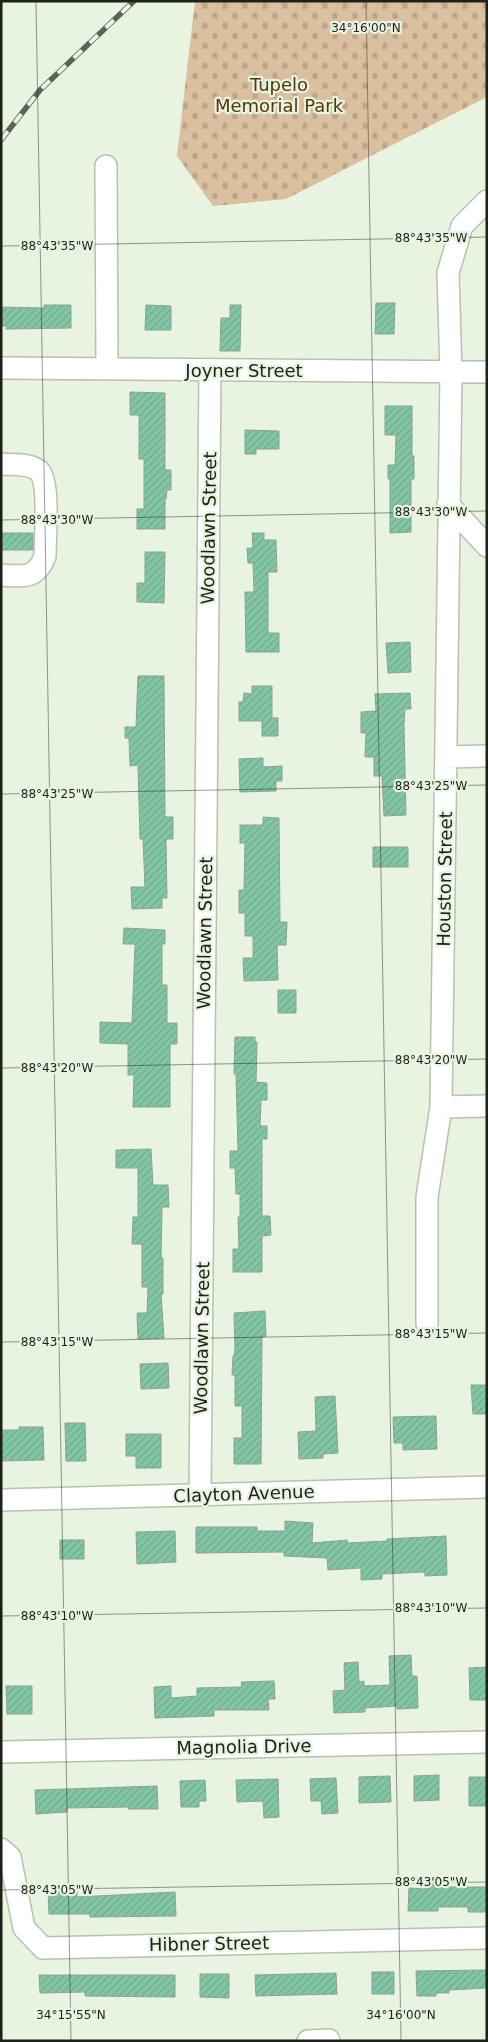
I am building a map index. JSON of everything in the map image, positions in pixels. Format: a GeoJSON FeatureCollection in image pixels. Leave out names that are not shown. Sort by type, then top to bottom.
{"type":"FeatureCollection","features":[{"type":"Feature","properties":{"kind":"street"},"geometry":{"type":"LineString","coordinates":[[106,166],[107,369]]}},
{"type":"Feature","properties":{"kind":"street","name":"Houston Street"},"geometry":{"type":"LineString","coordinates":[[427,1324],[427,1197],[441,1107],[451,372],[448,272],[462,226],[487,201]]}},
{"type":"Feature","properties":{"kind":"street","name":"Joyner Street"},"geometry":{"type":"LineString","coordinates":[[1,368],[487,372]]}},
{"type":"Feature","properties":{"kind":"street","name":"Woodlawn Street"},"geometry":{"type":"LineString","coordinates":[[200,1495],[210,371]]}},
{"type":"Feature","properties":{"kind":"street"},"geometry":{"type":"LineString","coordinates":[[1,464],[30,466],[40,472],[46,486],[45,556],[41,567],[30,576],[1,575]]}},
{"type":"Feature","properties":{"kind":"street"},"geometry":{"type":"LineString","coordinates":[[448,504],[487,546]]}},
{"type":"Feature","properties":{"kind":"street"},"geometry":{"type":"LineString","coordinates":[[446,757],[487,756]]}},
{"type":"Feature","properties":{"kind":"street"},"geometry":{"type":"LineString","coordinates":[[441,1107],[487,1106]]}},
{"type":"Feature","properties":{"kind":"street","name":"Clayton Avenue"},"geometry":{"type":"LineString","coordinates":[[1,1500],[487,1487]]}},
{"type":"Feature","properties":{"kind":"street","name":"Magnolia Drive"},"geometry":{"type":"LineString","coordinates":[[1,1752],[487,1742]]}},
{"type":"Feature","properties":{"kind":"street","name":"Hibner Street"},"geometry":{"type":"LineString","coordinates":[[1,1849],[10,1857],[24,1928],[42,1948],[487,1938]]}},
{"type":"Feature","properties":{"kind":"street"},"geometry":{"type":"LineString","coordinates":[[308,2041],[329,2040]]}},
{"type":"Feature","properties":{"kind":"green space","name":"Tupelo Memorial Park"},"geometry":{"type":"Polygon","coordinates":[[[195,1],[487,1],[487,97],[286,199],[213,206],[177,156],[195,1]]]}},
{"type":"Feature","properties":{"kind":"building"},"geometry":{"type":"Polygon","coordinates":[[[376,303],[395,303],[394,334],[375,334],[376,303]]]}},
{"type":"Feature","properties":{"kind":"building"},"geometry":{"type":"Polygon","coordinates":[[[44,305],[71,305],[71,328],[6,329],[7,326],[1,326],[1,307],[44,308],[44,305]]]}},
{"type":"Feature","properties":{"kind":"building"},"geometry":{"type":"Polygon","coordinates":[[[146,305],[171,306],[171,330],[145,330],[146,305]]]}},
{"type":"Feature","properties":{"kind":"building"},"geometry":{"type":"Polygon","coordinates":[[[230,305],[241,305],[240,351],[220,351],[221,318],[230,318],[230,305]]]}},
{"type":"Feature","properties":{"kind":"building"},"geometry":{"type":"Polygon","coordinates":[[[130,392],[165,393],[165,470],[171,470],[171,490],[167,490],[165,499],[165,529],[137,529],[137,509],[144,509],[144,459],[139,459],[139,415],[130,415],[130,392]]]}},
{"type":"Feature","properties":{"kind":"building"},"geometry":{"type":"Polygon","coordinates":[[[385,406],[412,406],[414,479],[411,479],[411,532],[390,533],[390,479],[388,479],[388,465],[395,465],[396,435],[385,435],[385,406]]]}},
{"type":"Feature","properties":{"kind":"building"},"geometry":{"type":"Polygon","coordinates":[[[245,430],[279,431],[279,449],[256,449],[256,454],[245,454],[245,430]]]}},
{"type":"Feature","properties":{"kind":"building"},"geometry":{"type":"Polygon","coordinates":[[[1,533],[33,533],[33,550],[1,550],[1,533]]]}},
{"type":"Feature","properties":{"kind":"building"},"geometry":{"type":"Polygon","coordinates":[[[252,533],[264,533],[264,540],[276,540],[277,572],[268,572],[268,633],[279,633],[279,652],[246,652],[245,592],[254,592],[253,563],[248,563],[247,548],[253,548],[252,533]]]}},
{"type":"Feature","properties":{"kind":"building"},"geometry":{"type":"Polygon","coordinates":[[[145,552],[165,552],[164,603],[137,602],[137,583],[145,583],[145,552]]]}},
{"type":"Feature","properties":{"kind":"building"},"geometry":{"type":"Polygon","coordinates":[[[410,642],[411,672],[388,673],[386,643],[410,642]]]}},
{"type":"Feature","properties":{"kind":"building"},"geometry":{"type":"Polygon","coordinates":[[[138,676],[164,676],[165,817],[173,817],[173,839],[166,839],[167,898],[162,898],[162,908],[132,909],[131,887],[145,887],[143,839],[140,839],[138,765],[130,766],[129,738],[125,738],[125,727],[136,727],[138,676]]]}},
{"type":"Feature","properties":{"kind":"building"},"geometry":{"type":"Polygon","coordinates":[[[252,686],[272,686],[272,718],[278,718],[278,736],[262,736],[262,721],[239,721],[239,702],[243,702],[244,693],[252,694],[252,686]]]}},
{"type":"Feature","properties":{"kind":"building"},"geometry":{"type":"Polygon","coordinates":[[[410,693],[411,709],[405,709],[404,724],[406,815],[384,816],[382,776],[374,776],[374,757],[365,757],[366,733],[361,733],[361,712],[376,711],[375,694],[410,693]]]}},
{"type":"Feature","properties":{"kind":"building"},"geometry":{"type":"Polygon","coordinates":[[[263,758],[263,767],[282,766],[282,781],[276,781],[276,791],[240,792],[239,759],[263,758]]]}},
{"type":"Feature","properties":{"kind":"building"},"geometry":{"type":"Polygon","coordinates":[[[263,817],[279,818],[280,922],[287,922],[286,945],[277,945],[278,980],[244,981],[243,958],[253,958],[253,936],[245,936],[245,913],[239,913],[239,890],[244,890],[245,843],[240,843],[240,825],[263,825],[263,817]]]}},
{"type":"Feature","properties":{"kind":"building"},"geometry":{"type":"Polygon","coordinates":[[[373,847],[408,847],[408,867],[373,867],[373,847]]]}},
{"type":"Feature","properties":{"kind":"building"},"geometry":{"type":"Polygon","coordinates":[[[124,928],[165,930],[165,944],[162,944],[162,985],[167,985],[167,1023],[177,1023],[177,1044],[170,1044],[170,1107],[133,1107],[134,1075],[128,1075],[128,1044],[100,1043],[100,1022],[132,1023],[135,944],[123,944],[124,928]]]}},
{"type":"Feature","properties":{"kind":"building"},"geometry":{"type":"Polygon","coordinates":[[[278,990],[296,990],[296,1013],[278,1013],[278,990]]]}},
{"type":"Feature","properties":{"kind":"building"},"geometry":{"type":"Polygon","coordinates":[[[235,1037],[255,1037],[255,1042],[257,1042],[256,1082],[267,1083],[267,1100],[261,1100],[260,1126],[267,1126],[267,1139],[262,1139],[262,1216],[270,1216],[271,1235],[262,1236],[262,1272],[233,1272],[233,1249],[239,1249],[238,1217],[240,1217],[240,1194],[236,1194],[235,1168],[230,1168],[230,1151],[238,1151],[236,1074],[234,1074],[235,1037]]]}},
{"type":"Feature","properties":{"kind":"building"},"geometry":{"type":"Polygon","coordinates":[[[151,1149],[153,1185],[168,1185],[169,1207],[162,1207],[161,1258],[163,1258],[163,1294],[161,1294],[164,1338],[138,1339],[137,1313],[147,1313],[148,1287],[142,1287],[142,1244],[132,1244],[133,1217],[138,1217],[138,1168],[116,1168],[116,1150],[151,1149]]]}},
{"type":"Feature","properties":{"kind":"building"},"geometry":{"type":"Polygon","coordinates":[[[265,1311],[266,1336],[262,1337],[261,1464],[234,1464],[234,1438],[242,1438],[242,1406],[235,1406],[235,1375],[232,1375],[235,1349],[234,1313],[265,1311]]]}},
{"type":"Feature","properties":{"kind":"building"},"geometry":{"type":"Polygon","coordinates":[[[168,1363],[169,1388],[141,1389],[140,1364],[168,1363]]]}},
{"type":"Feature","properties":{"kind":"building"},"geometry":{"type":"Polygon","coordinates":[[[471,1385],[487,1385],[487,1414],[473,1414],[471,1385]]]}},
{"type":"Feature","properties":{"kind":"building"},"geometry":{"type":"Polygon","coordinates":[[[335,1396],[338,1453],[323,1454],[323,1458],[299,1459],[298,1432],[316,1431],[315,1397],[335,1396]]]}},
{"type":"Feature","properties":{"kind":"building"},"geometry":{"type":"Polygon","coordinates":[[[436,1416],[437,1449],[403,1450],[403,1443],[394,1443],[393,1417],[436,1416]]]}},
{"type":"Feature","properties":{"kind":"building"},"geometry":{"type":"Polygon","coordinates":[[[65,1423],[85,1423],[86,1461],[66,1461],[65,1423]]]}},
{"type":"Feature","properties":{"kind":"building"},"geometry":{"type":"Polygon","coordinates":[[[19,1427],[43,1427],[44,1460],[1,1461],[1,1430],[19,1430],[19,1427]]]}},
{"type":"Feature","properties":{"kind":"building"},"geometry":{"type":"Polygon","coordinates":[[[126,1434],[161,1434],[161,1468],[136,1468],[136,1456],[126,1456],[126,1434]]]}},
{"type":"Feature","properties":{"kind":"building"},"geometry":{"type":"Polygon","coordinates":[[[285,1521],[313,1523],[312,1543],[347,1540],[348,1543],[387,1541],[387,1539],[446,1536],[447,1575],[425,1576],[425,1572],[382,1574],[382,1579],[361,1580],[361,1568],[328,1570],[327,1558],[284,1556],[284,1552],[196,1553],[196,1527],[257,1527],[257,1531],[285,1531],[285,1521]]]}},
{"type":"Feature","properties":{"kind":"building"},"geometry":{"type":"Polygon","coordinates":[[[175,1531],[176,1562],[137,1564],[136,1532],[175,1531]]]}},
{"type":"Feature","properties":{"kind":"building"},"geometry":{"type":"Polygon","coordinates":[[[60,1540],[84,1540],[84,1559],[60,1559],[60,1540]]]}},
{"type":"Feature","properties":{"kind":"building"},"geometry":{"type":"Polygon","coordinates":[[[411,1655],[412,1676],[417,1676],[418,1708],[397,1709],[397,1706],[365,1708],[365,1712],[334,1713],[333,1691],[345,1690],[344,1663],[358,1662],[359,1682],[364,1681],[364,1686],[390,1685],[389,1656],[411,1655]]]}},
{"type":"Feature","properties":{"kind":"building"},"geometry":{"type":"Polygon","coordinates":[[[487,1667],[487,1700],[470,1700],[469,1668],[487,1667]]]}},
{"type":"Feature","properties":{"kind":"building"},"geometry":{"type":"Polygon","coordinates":[[[274,1681],[275,1699],[268,1699],[269,1710],[214,1710],[214,1716],[155,1718],[154,1687],[171,1686],[171,1698],[197,1696],[197,1688],[242,1687],[241,1682],[274,1681]]]}},
{"type":"Feature","properties":{"kind":"building"},"geometry":{"type":"Polygon","coordinates":[[[6,1686],[32,1686],[32,1714],[7,1714],[6,1686]]]}},
{"type":"Feature","properties":{"kind":"building"},"geometry":{"type":"Polygon","coordinates":[[[439,1775],[439,1800],[414,1801],[414,1776],[439,1775]]]}},
{"type":"Feature","properties":{"kind":"building"},"geometry":{"type":"Polygon","coordinates":[[[390,1776],[391,1802],[359,1803],[359,1777],[390,1776]]]}},
{"type":"Feature","properties":{"kind":"building"},"geometry":{"type":"Polygon","coordinates":[[[469,1777],[487,1777],[487,1806],[469,1806],[469,1777]]]}},
{"type":"Feature","properties":{"kind":"building"},"geometry":{"type":"Polygon","coordinates":[[[336,1778],[338,1813],[322,1814],[321,1801],[311,1801],[310,1779],[336,1778]]]}},
{"type":"Feature","properties":{"kind":"building"},"geometry":{"type":"Polygon","coordinates":[[[278,1779],[279,1817],[264,1818],[263,1801],[237,1802],[236,1780],[278,1779]]]}},
{"type":"Feature","properties":{"kind":"building"},"geometry":{"type":"Polygon","coordinates":[[[205,1780],[206,1801],[199,1801],[199,1807],[181,1807],[180,1781],[205,1780]]]}},
{"type":"Feature","properties":{"kind":"building"},"geometry":{"type":"Polygon","coordinates":[[[157,1786],[158,1809],[128,1809],[128,1807],[67,1808],[67,1812],[36,1814],[35,1790],[157,1786]]]}},
{"type":"Feature","properties":{"kind":"building"},"geometry":{"type":"Polygon","coordinates":[[[426,1882],[438,1883],[438,1887],[487,1887],[487,1912],[468,1912],[468,1907],[438,1907],[438,1911],[408,1911],[409,1888],[426,1889],[426,1882]]]}},
{"type":"Feature","properties":{"kind":"building"},"geometry":{"type":"Polygon","coordinates":[[[77,1889],[77,1897],[175,1892],[176,1916],[90,1917],[90,1914],[49,1914],[48,1890],[77,1889]]]}},
{"type":"Feature","properties":{"kind":"building"},"geometry":{"type":"Polygon","coordinates":[[[487,1970],[487,1988],[449,1990],[449,1993],[436,1993],[436,1996],[417,1996],[416,1971],[487,1970]]]}},
{"type":"Feature","properties":{"kind":"building"},"geometry":{"type":"Polygon","coordinates":[[[372,1972],[394,1972],[394,1994],[372,1994],[372,1972]]]}},
{"type":"Feature","properties":{"kind":"building"},"geometry":{"type":"Polygon","coordinates":[[[336,1973],[337,1994],[256,1996],[255,1975],[336,1973]]]}},
{"type":"Feature","properties":{"kind":"building"},"geometry":{"type":"Polygon","coordinates":[[[200,1974],[229,1974],[229,1998],[200,1997],[200,1974]]]}},
{"type":"Feature","properties":{"kind":"building"},"geometry":{"type":"Polygon","coordinates":[[[39,1975],[175,1975],[175,1997],[85,1996],[85,1992],[40,1993],[39,1975]]]}},
{"type":"Feature","properties":{"kind":"railway"},"geometry":{"type":"LineString","coordinates":[[1,140],[40,90],[134,1]]}}]}
